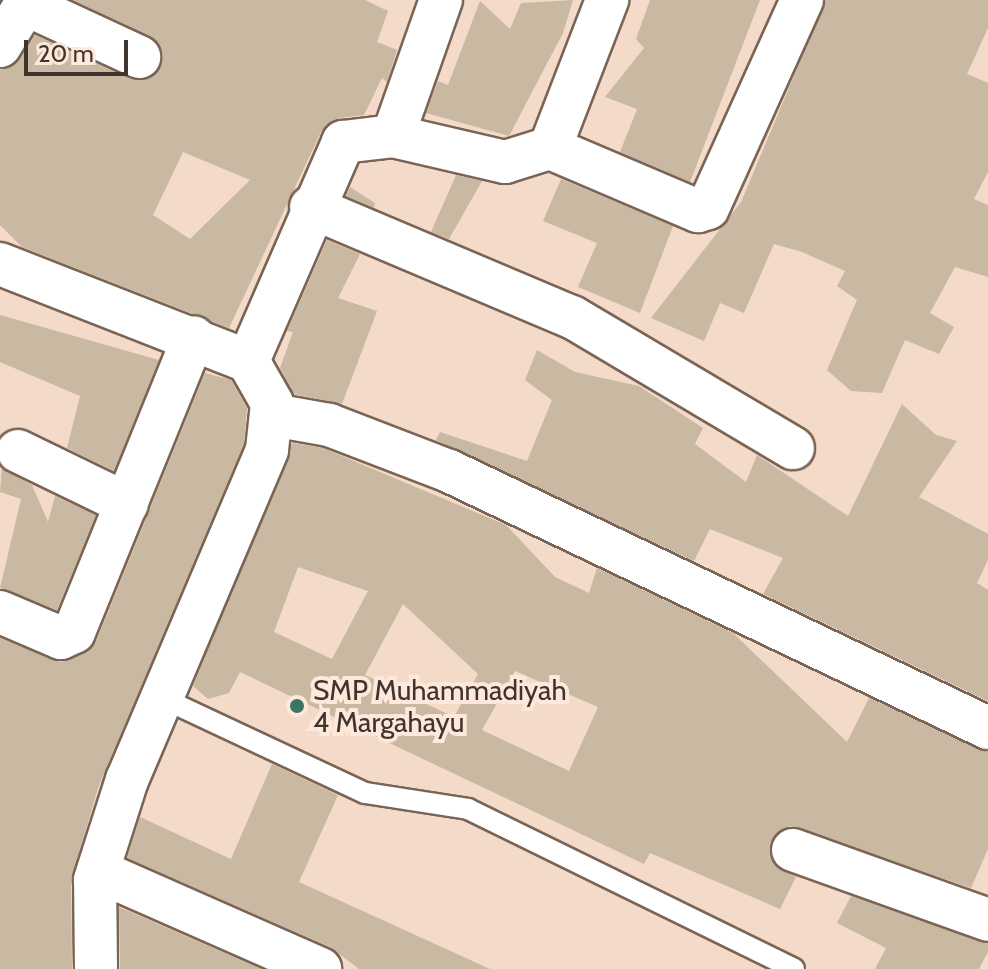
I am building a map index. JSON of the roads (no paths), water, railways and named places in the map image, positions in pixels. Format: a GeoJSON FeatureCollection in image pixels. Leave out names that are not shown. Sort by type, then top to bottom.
{"type":"FeatureCollection","features":[{"type":"Feature","properties":{"kind":"street"},"geometry":{"type":"LineString","coordinates":[[393,136],[441,0]]}},
{"type":"Feature","properties":{"kind":"street"},"geometry":{"type":"LineString","coordinates":[[550,148],[607,0]]}},
{"type":"Feature","properties":{"kind":"street"},"geometry":{"type":"LineString","coordinates":[[248,361],[311,207],[343,142],[393,136],[505,162],[550,148],[698,211],[708,208],[802,0]]}},
{"type":"Feature","properties":{"kind":"street"},"geometry":{"type":"LineString","coordinates":[[0,46],[27,2],[139,57]]}},
{"type":"Feature","properties":{"kind":"street"},"geometry":{"type":"LineString","coordinates":[[311,207],[572,317],[793,448]]}},
{"type":"Feature","properties":{"kind":"street"},"geometry":{"type":"LineString","coordinates":[[0,264],[194,337],[248,361],[268,389],[273,415],[210,598],[160,697],[98,871],[96,969]]}},
{"type":"Feature","properties":{"kind":"street"},"geometry":{"type":"LineString","coordinates":[[0,612],[68,638],[127,504],[194,337]]}},
{"type":"Feature","properties":{"kind":"street"},"geometry":{"type":"LineString","coordinates":[[273,415],[329,425],[449,471],[988,728]]}},
{"type":"Feature","properties":{"kind":"street"},"geometry":{"type":"LineString","coordinates":[[18,451],[127,504]]}},
{"type":"Feature","properties":{"kind":"street"},"geometry":{"type":"LineString","coordinates":[[793,850],[988,920]]}},
{"type":"Feature","properties":{"kind":"street"},"geometry":{"type":"LineString","coordinates":[[98,871],[320,969]]}},
{"type":"Feature","properties":{"kind":"lane"},"geometry":{"type":"LineString","coordinates":[[160,697],[365,793],[468,809],[794,969]]}},
{"type":"Feature","properties":{"kind":"place","name":"SMP Muhammadiyah 4 Margahayu"},"geometry":{"type":"Point","coordinates":[297,706]}}]}
